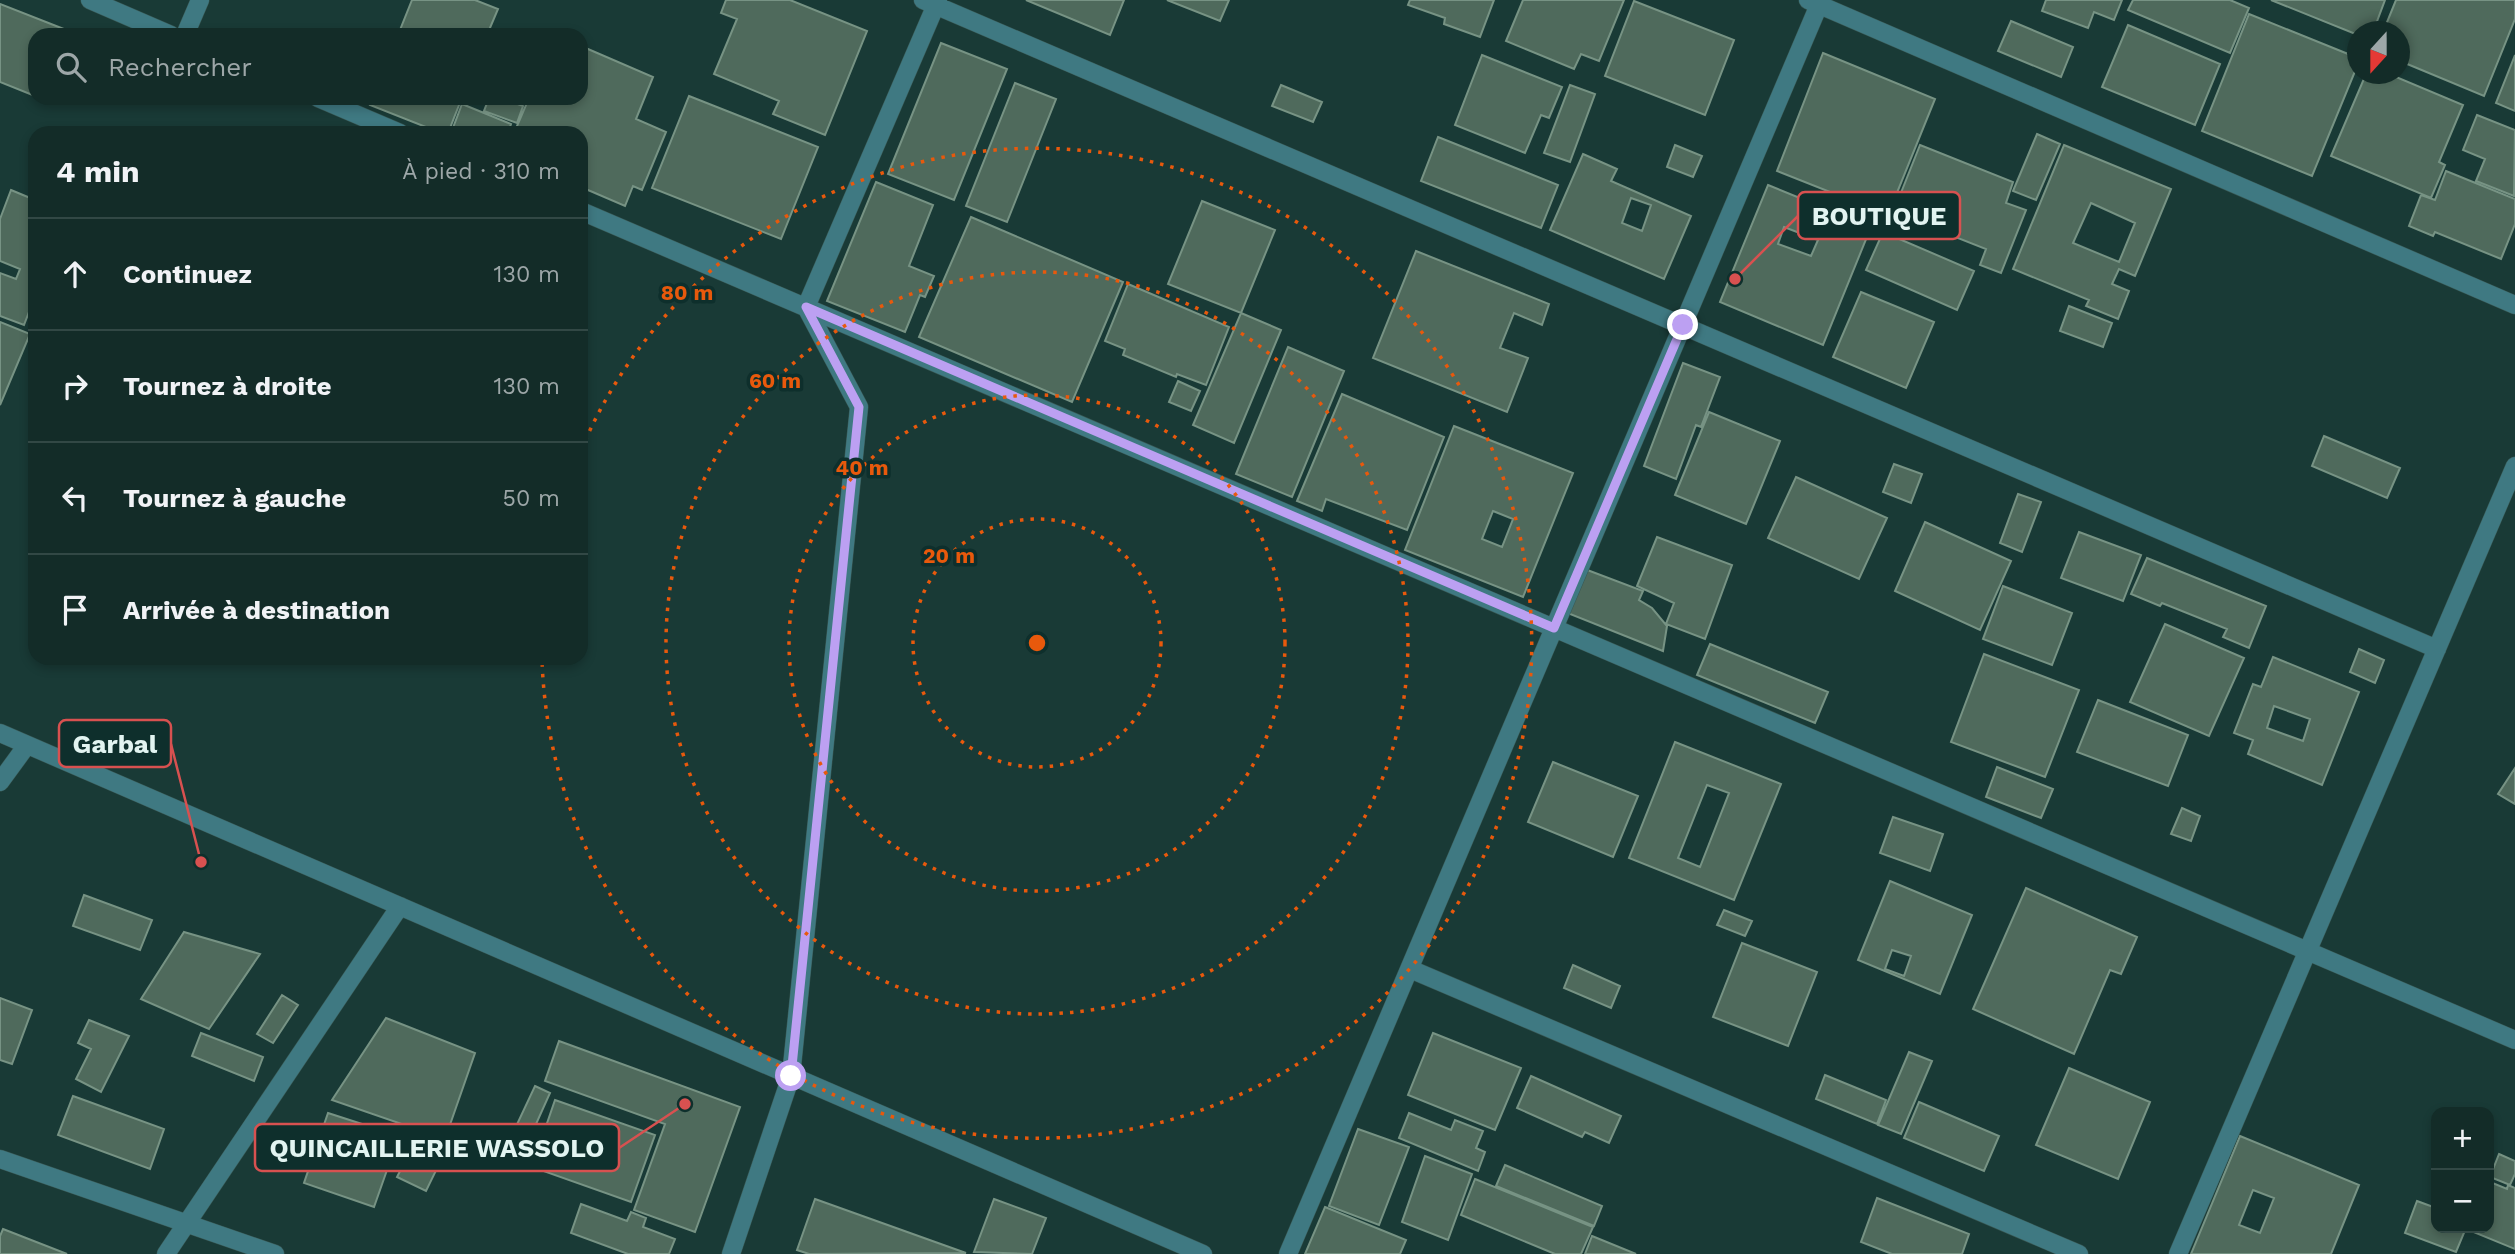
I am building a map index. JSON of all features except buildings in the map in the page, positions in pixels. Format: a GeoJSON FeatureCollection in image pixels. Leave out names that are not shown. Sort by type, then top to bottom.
{"type":"FeatureCollection","features":[{"type":"Feature","properties":{"kind":"street"},"geometry":{"type":"LineString","coordinates":[[90,0],[155,28]]}},
{"type":"Feature","properties":{"kind":"street"},"geometry":{"type":"LineString","coordinates":[[188,28],[200,0]]}},
{"type":"Feature","properties":{"kind":"street"},"geometry":{"type":"LineString","coordinates":[[806,307],[932,2],[2437,649]]}},
{"type":"Feature","properties":{"kind":"street"},"geometry":{"type":"LineString","coordinates":[[1288,1254],[1683,325],[1816,2],[2515,305]]}},
{"type":"Feature","properties":{"kind":"street"},"geometry":{"type":"LineString","coordinates":[[334,105],[384,126]]}},
{"type":"Feature","properties":{"kind":"street"},"geometry":{"type":"LineString","coordinates":[[588,214],[2515,1040]]}},
{"type":"Feature","properties":{"kind":"street"},"geometry":{"type":"LineString","coordinates":[[731,1254],[791,1076],[859,407],[806,307]]}},
{"type":"Feature","properties":{"kind":"street"},"geometry":{"type":"LineString","coordinates":[[2178,1254],[2515,466]]}},
{"type":"Feature","properties":{"kind":"street"},"geometry":{"type":"LineString","coordinates":[[0,733],[1203,1254]]}},
{"type":"Feature","properties":{"kind":"street"},"geometry":{"type":"LineString","coordinates":[[0,782],[27,745]]}},
{"type":"Feature","properties":{"kind":"street"},"geometry":{"type":"LineString","coordinates":[[166,1254],[400,906]]}},
{"type":"Feature","properties":{"kind":"street"},"geometry":{"type":"LineString","coordinates":[[1410,968],[2079,1254]]}},
{"type":"Feature","properties":{"kind":"street"},"geometry":{"type":"LineString","coordinates":[[0,1159],[275,1254]]}},
{"type":"Feature","properties":{"kind":"place","name":"BOUTIQUE"},"geometry":{"type":"Point","coordinates":[1735,279]}},
{"type":"Feature","properties":{"kind":"place","name":"Garbal"},"geometry":{"type":"Point","coordinates":[201,862]}},
{"type":"Feature","properties":{"kind":"place","name":"QUINCAILLERIE WASSOLO"},"geometry":{"type":"Point","coordinates":[685,1104]}},
{"type":"Feature","properties":{"kind":"route"},"geometry":{"type":"LineString","coordinates":[[791,1076],[859,407],[806,307],[1554,628],[1683,325]]}}]}
